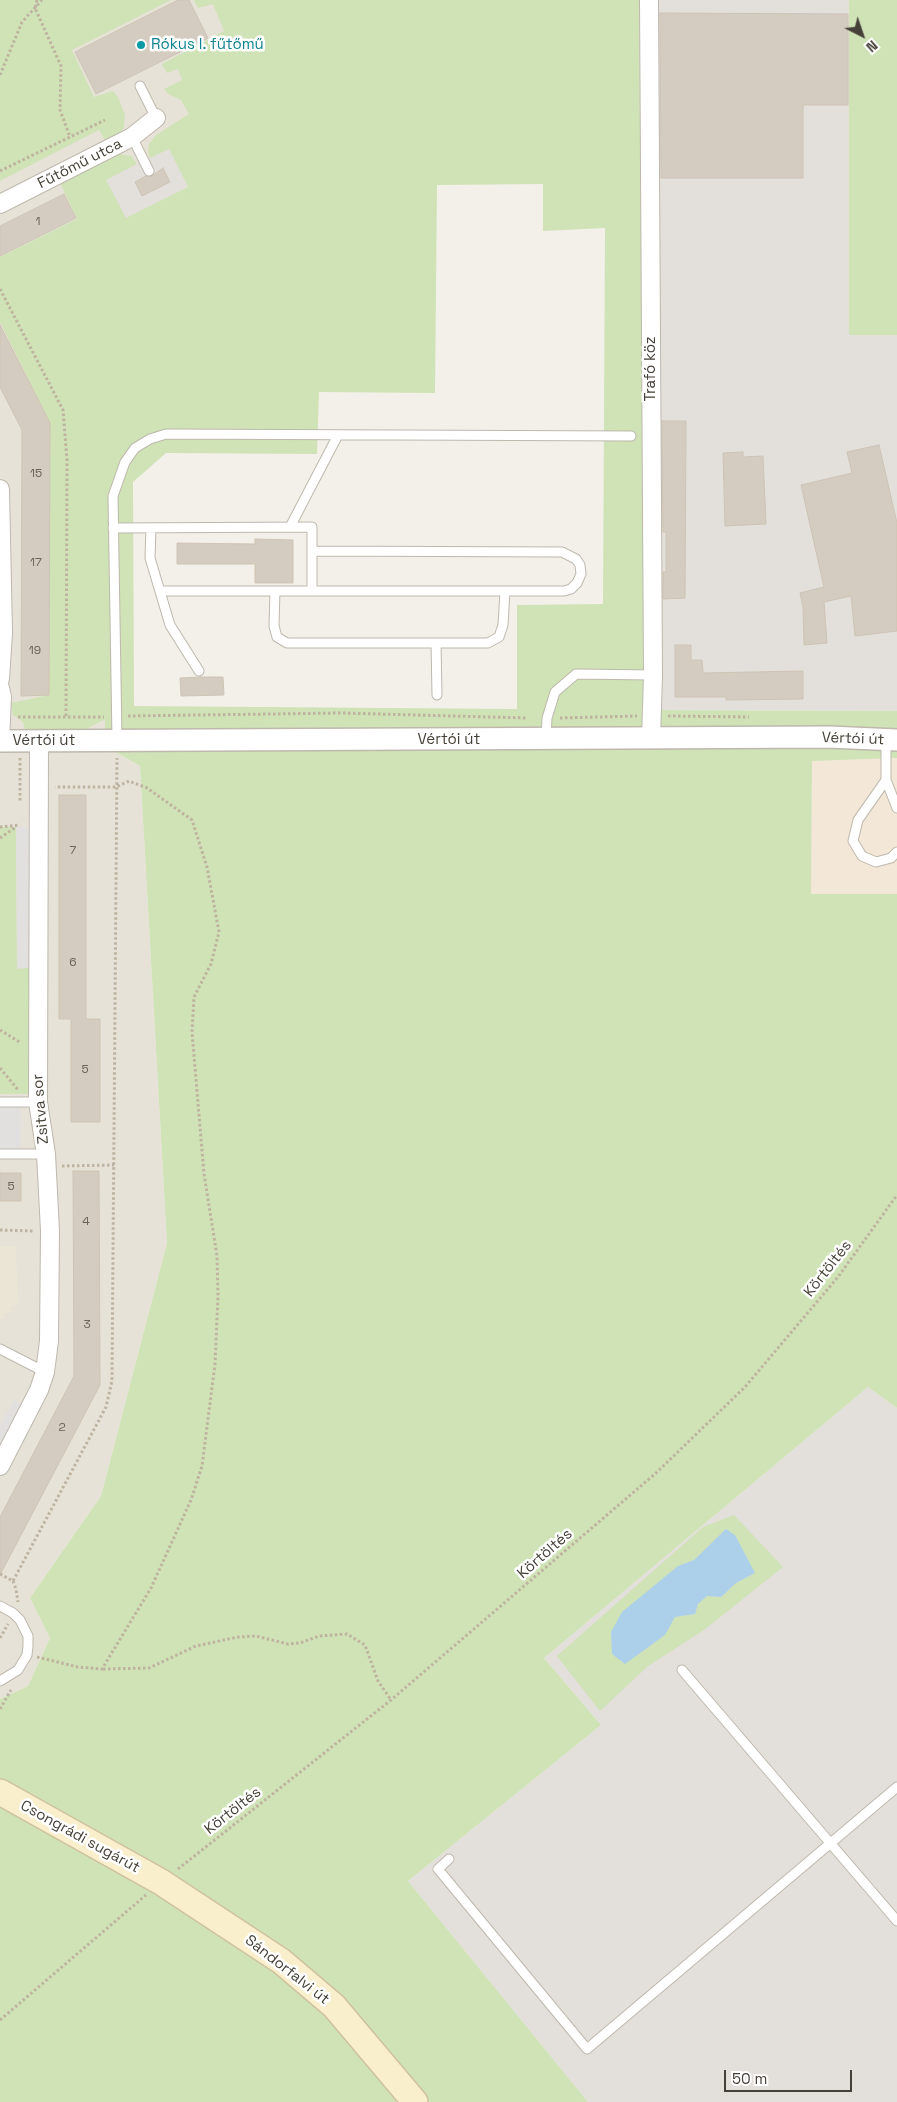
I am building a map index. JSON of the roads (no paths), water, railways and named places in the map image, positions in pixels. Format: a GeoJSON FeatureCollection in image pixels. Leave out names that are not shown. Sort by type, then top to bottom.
{"type":"FeatureCollection","features":[{"type":"Feature","properties":{"kind":"main road","name":"Csongrádi sugárút"},"geometry":{"type":"LineString","coordinates":[[0,1792],[156,1886]]}},
{"type":"Feature","properties":{"kind":"main road","name":"Sándorfalvi út"},"geometry":{"type":"LineString","coordinates":[[156,1886],[274,1956],[309,1983],[354,2028],[415,2102]]}},
{"type":"Feature","properties":{"kind":"street","name":"Trafó köz"},"geometry":{"type":"LineString","coordinates":[[649,0],[653,675],[651,739]]}},
{"type":"Feature","properties":{"kind":"street","name":"Fűtőmű utca"},"geometry":{"type":"LineString","coordinates":[[0,204],[132,138],[156,118]]}},
{"type":"Feature","properties":{"kind":"street"},"geometry":{"type":"LineString","coordinates":[[0,490],[3,643],[0,679]]}},
{"type":"Feature","properties":{"kind":"street","name":"Zsitva sor"},"geometry":{"type":"LineString","coordinates":[[0,688],[2,717],[39,787],[38,1053],[33,1102],[46,1160],[50,1231],[49,1341],[45,1372],[39,1390],[0,1466]]}},
{"type":"Feature","properties":{"kind":"street","name":"Vértói út"},"geometry":{"type":"LineString","coordinates":[[15,741],[546,740],[828,737],[891,740]]}},
{"type":"Feature","properties":{"kind":"lane"},"geometry":{"type":"LineString","coordinates":[[140,86],[156,118]]}},
{"type":"Feature","properties":{"kind":"lane"},"geometry":{"type":"LineString","coordinates":[[132,138],[149,171]]}},
{"type":"Feature","properties":{"kind":"lane"},"geometry":{"type":"LineString","coordinates":[[117,741],[114,716],[113,496],[118,477],[125,462],[135,448],[150,439],[166,434],[631,436]]}},
{"type":"Feature","properties":{"kind":"lane"},"geometry":{"type":"LineString","coordinates":[[290,526],[338,435]]}},
{"type":"Feature","properties":{"kind":"lane"},"geometry":{"type":"LineString","coordinates":[[113,528],[312,527],[312,590]]}},
{"type":"Feature","properties":{"kind":"lane"},"geometry":{"type":"LineString","coordinates":[[151,528],[150,558],[170,625],[199,671]]}},
{"type":"Feature","properties":{"kind":"lane"},"geometry":{"type":"LineString","coordinates":[[160,591],[564,591],[571,589],[577,583],[581,574],[580,565],[571,556],[562,552],[312,551]]}},
{"type":"Feature","properties":{"kind":"lane"},"geometry":{"type":"LineString","coordinates":[[275,592],[274,626],[277,637],[286,643],[488,644],[500,637],[503,625],[505,591]]}},
{"type":"Feature","properties":{"kind":"lane"},"geometry":{"type":"LineString","coordinates":[[436,643],[437,695]]}},
{"type":"Feature","properties":{"kind":"lane"},"geometry":{"type":"LineString","coordinates":[[546,740],[547,718],[555,692],[576,674],[653,675]]}},
{"type":"Feature","properties":{"kind":"lane"},"geometry":{"type":"LineString","coordinates":[[891,740],[886,780],[858,820],[853,841],[857,850],[868,860],[883,861],[897,852]]}},
{"type":"Feature","properties":{"kind":"lane"},"geometry":{"type":"LineString","coordinates":[[886,780],[897,808]]}},
{"type":"Feature","properties":{"kind":"lane"},"geometry":{"type":"LineString","coordinates":[[0,1102],[33,1102]]}},
{"type":"Feature","properties":{"kind":"lane"},"geometry":{"type":"LineString","coordinates":[[0,1154],[46,1160]]}},
{"type":"Feature","properties":{"kind":"lane"},"geometry":{"type":"LineString","coordinates":[[0,1349],[45,1372]]}},
{"type":"Feature","properties":{"kind":"lane"},"geometry":{"type":"LineString","coordinates":[[0,1606],[13,1613],[25,1628],[28,1636],[27,1655],[18,1670],[0,1681]]}},
{"type":"Feature","properties":{"kind":"lane"},"geometry":{"type":"LineString","coordinates":[[682,1670],[897,1921]]}},
{"type":"Feature","properties":{"kind":"lane"},"geometry":{"type":"LineString","coordinates":[[449,1859],[438,1869],[586,2049],[897,1787]]}},
{"type":"Feature","properties":{"kind":"water"},"geometry":{"type":"Polygon","coordinates":[[[726,1529],[735,1535],[755,1573],[736,1583],[721,1597],[707,1596],[698,1604],[695,1614],[675,1617],[665,1635],[625,1664],[612,1654],[611,1632],[622,1612],[678,1566],[694,1560],[726,1529]]]}},
{"type":"Feature","properties":{"kind":"place","name":"Rókus I. fűtőmű"},"geometry":{"type":"Point","coordinates":[141,45]}}]}
